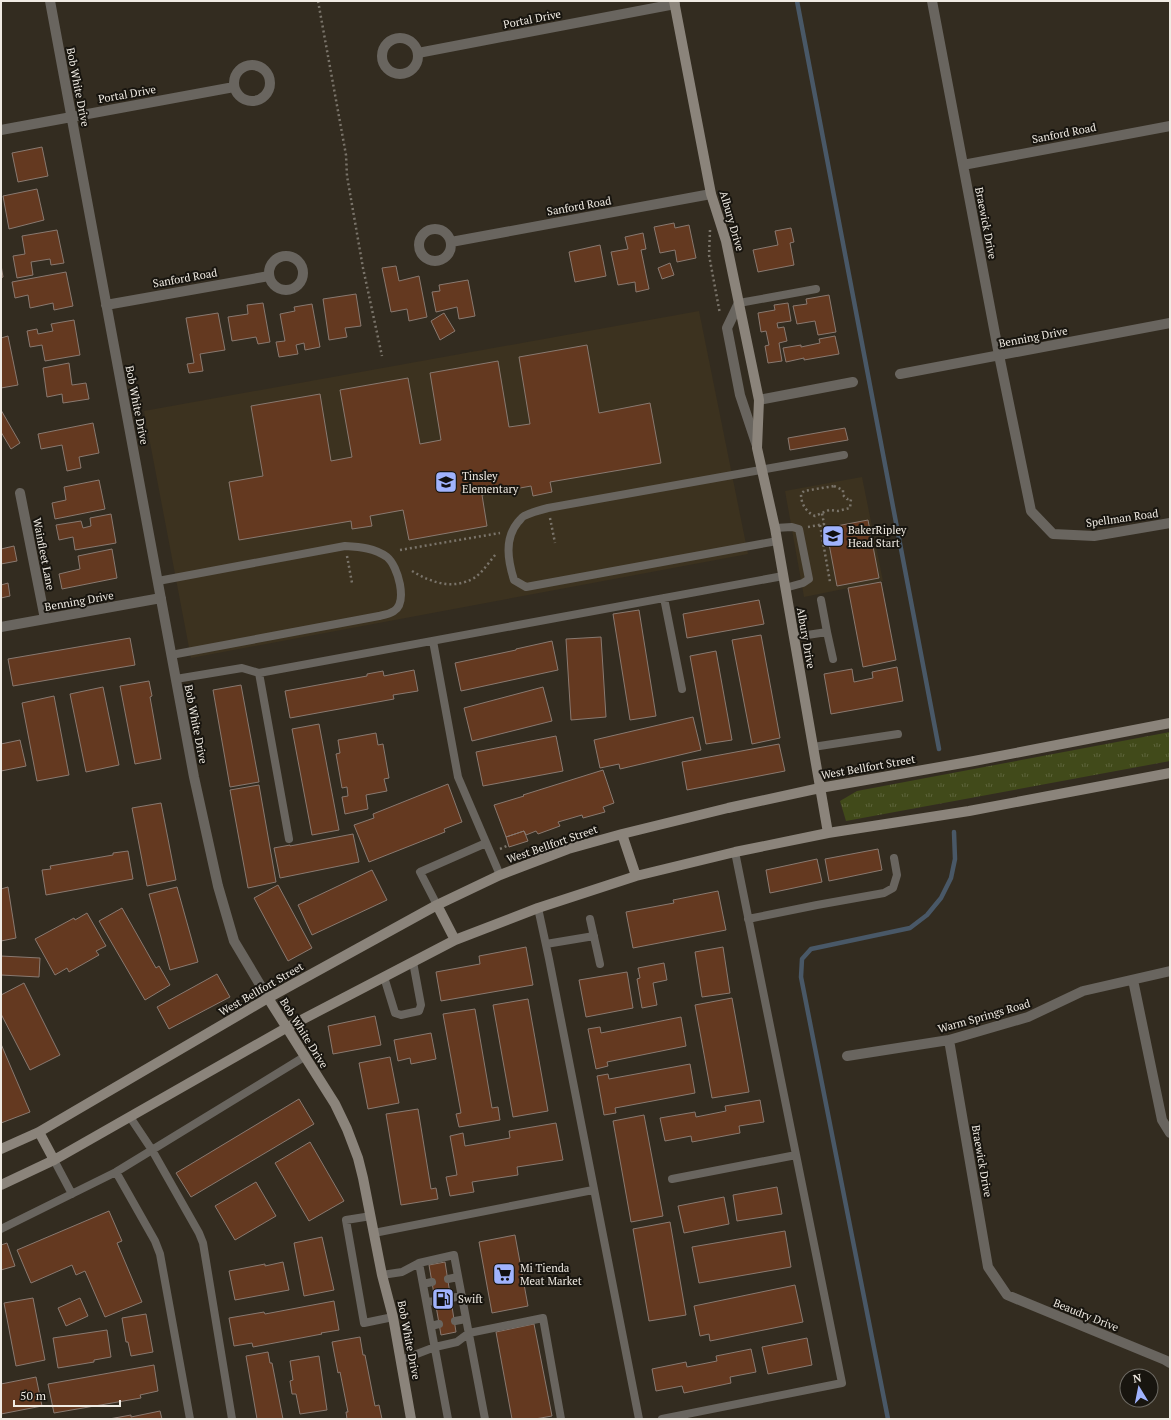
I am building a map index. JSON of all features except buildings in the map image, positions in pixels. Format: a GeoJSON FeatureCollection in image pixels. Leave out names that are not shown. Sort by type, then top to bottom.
{"type":"FeatureCollection","features":[{"type":"Feature","properties":{"kind":"main road","name":"Albury Drive"},"geometry":{"type":"LineString","coordinates":[[674,3],[711,194],[726,242],[759,400],[758,448],[775,528],[828,833]]}},
{"type":"Feature","properties":{"kind":"main road","name":"West Bellfort Street"},"geometry":{"type":"LineString","coordinates":[[1,1149],[39,1132],[268,998],[437,905],[500,875],[568,849],[728,808],[820,788],[974,761],[1170,723]]}},
{"type":"Feature","properties":{"kind":"main road"},"geometry":{"type":"LineString","coordinates":[[1,1185],[54,1160],[286,1028],[455,940],[538,908],[636,876],[735,852],[828,833],[969,811],[1170,773]]}},
{"type":"Feature","properties":{"kind":"main road"},"geometry":{"type":"LineString","coordinates":[[622,834],[636,876]]}},
{"type":"Feature","properties":{"kind":"main road"},"geometry":{"type":"LineString","coordinates":[[437,905],[455,940]]}},
{"type":"Feature","properties":{"kind":"main road","name":"Bob White Drive"},"geometry":{"type":"LineString","coordinates":[[268,998],[335,1104],[347,1129],[358,1158],[382,1276],[393,1317],[411,1419]]}},
{"type":"Feature","properties":{"kind":"main road"},"geometry":{"type":"LineString","coordinates":[[39,1132],[54,1160]]}},
{"type":"Feature","properties":{"kind":"street","name":"Bob White Drive"},"geometry":{"type":"LineString","coordinates":[[50,1],[194,777],[218,886],[234,941],[268,998]]}},
{"type":"Feature","properties":{"kind":"street","name":"Braewick Drive"},"geometry":{"type":"LineString","coordinates":[[932,1],[1018,449]]}},
{"type":"Feature","properties":{"kind":"street","name":"Portal Drive"},"geometry":{"type":"LineString","coordinates":[[418,53],[674,3]]}},
{"type":"Feature","properties":{"kind":"street","name":"Portal Drive"},"geometry":{"type":"LineString","coordinates":[[1,130],[234,87]]}},
{"type":"Feature","properties":{"kind":"street","name":"Sanford Road"},"geometry":{"type":"LineString","coordinates":[[963,165],[1170,126]]}},
{"type":"Feature","properties":{"kind":"street","name":"Sanford Road"},"geometry":{"type":"LineString","coordinates":[[451,242],[711,194]]}},
{"type":"Feature","properties":{"kind":"street","name":"Sanford Road"},"geometry":{"type":"LineString","coordinates":[[106,305],[269,276]]}},
{"type":"Feature","properties":{"kind":"street"},"geometry":{"type":"LineString","coordinates":[[727,328],[739,303]]}},
{"type":"Feature","properties":{"kind":"street","name":"Benning Drive"},"geometry":{"type":"LineString","coordinates":[[900,374],[1170,323]]}},
{"type":"Feature","properties":{"kind":"street","name":"Albury Drive"},"geometry":{"type":"LineString","coordinates":[[727,328],[740,395],[758,448]]}},
{"type":"Feature","properties":{"kind":"street"},"geometry":{"type":"LineString","coordinates":[[759,400],[853,382]]}},
{"type":"Feature","properties":{"kind":"street","name":"Spellman Road"},"geometry":{"type":"LineString","coordinates":[[1018,449],[1031,511],[1053,534],[1094,536],[1170,523]]}},
{"type":"Feature","properties":{"kind":"street","name":"Wainfleet Lane"},"geometry":{"type":"LineString","coordinates":[[20,493],[45,619]]}},
{"type":"Feature","properties":{"kind":"street","name":"Benning Drive"},"geometry":{"type":"LineString","coordinates":[[1,627],[161,598]]}},
{"type":"Feature","properties":{"kind":"street","name":"Warm Springs Road"},"geometry":{"type":"LineString","coordinates":[[847,1056],[949,1040],[1028,1017],[1083,991],[1170,971]]}},
{"type":"Feature","properties":{"kind":"street"},"geometry":{"type":"LineString","coordinates":[[1133,980],[1162,1120],[1170,1133]]}},
{"type":"Feature","properties":{"kind":"street","name":"Braewick Drive"},"geometry":{"type":"LineString","coordinates":[[949,1040],[988,1267],[999,1283]]}},
{"type":"Feature","properties":{"kind":"street","name":"Beaudry Drive"},"geometry":{"type":"LineString","coordinates":[[999,1283],[1007,1295],[1170,1363]]}},
{"type":"Feature","properties":{"kind":"lane"},"geometry":{"type":"LineString","coordinates":[[739,303],[816,289]]}},
{"type":"Feature","properties":{"kind":"lane"},"geometry":{"type":"LineString","coordinates":[[777,541],[526,587],[514,580],[508,557],[513,528],[523,516],[548,508],[762,468],[844,455]]}},
{"type":"Feature","properties":{"kind":"lane"},"geometry":{"type":"LineString","coordinates":[[775,528],[792,527],[799,529],[809,579],[803,583],[785,588]]}},
{"type":"Feature","properties":{"kind":"lane"},"geometry":{"type":"LineString","coordinates":[[158,581],[345,546],[362,547],[376,551],[388,558],[396,570],[401,588],[401,601],[394,611],[379,616],[171,655]]}},
{"type":"Feature","properties":{"kind":"lane"},"geometry":{"type":"LineString","coordinates":[[176,680],[242,668],[259,673],[783,576]]}},
{"type":"Feature","properties":{"kind":"lane"},"geometry":{"type":"LineString","coordinates":[[664,598],[682,689]]}},
{"type":"Feature","properties":{"kind":"lane"},"geometry":{"type":"LineString","coordinates":[[821,600],[833,660]]}},
{"type":"Feature","properties":{"kind":"lane"},"geometry":{"type":"LineString","coordinates":[[794,637],[827,632]]}},
{"type":"Feature","properties":{"kind":"lane"},"geometry":{"type":"LineString","coordinates":[[433,641],[458,777],[500,875]]}},
{"type":"Feature","properties":{"kind":"lane"},"geometry":{"type":"LineString","coordinates":[[259,673],[289,839]]}},
{"type":"Feature","properties":{"kind":"lane"},"geometry":{"type":"LineString","coordinates":[[813,747],[898,734]]}},
{"type":"Feature","properties":{"kind":"lane"},"geometry":{"type":"LineString","coordinates":[[437,905],[420,872],[486,843]]}},
{"type":"Feature","properties":{"kind":"lane"},"geometry":{"type":"LineString","coordinates":[[662,1419],[842,1383],[735,852]]}},
{"type":"Feature","properties":{"kind":"lane"},"geometry":{"type":"LineString","coordinates":[[748,919],[884,893],[893,888],[897,875],[894,858]]}},
{"type":"Feature","properties":{"kind":"lane"},"geometry":{"type":"LineString","coordinates":[[538,908],[638,1419]]}},
{"type":"Feature","properties":{"kind":"lane"},"geometry":{"type":"LineString","coordinates":[[590,919],[600,964]]}},
{"type":"Feature","properties":{"kind":"lane"},"geometry":{"type":"LineString","coordinates":[[546,944],[594,936]]}},
{"type":"Feature","properties":{"kind":"lane"},"geometry":{"type":"LineString","coordinates":[[384,977],[395,1014],[400,1015],[419,1011],[421,1005],[413,962]]}},
{"type":"Feature","properties":{"kind":"lane"},"geometry":{"type":"LineString","coordinates":[[1,1229],[116,1172],[304,1056]]}},
{"type":"Feature","properties":{"kind":"lane"},"geometry":{"type":"LineString","coordinates":[[130,1117],[152,1150],[200,1233],[203,1243],[232,1419]]}},
{"type":"Feature","properties":{"kind":"lane"},"geometry":{"type":"LineString","coordinates":[[672,1179],[796,1155]]}},
{"type":"Feature","properties":{"kind":"lane"},"geometry":{"type":"LineString","coordinates":[[54,1160],[72,1194]]}},
{"type":"Feature","properties":{"kind":"lane"},"geometry":{"type":"LineString","coordinates":[[116,1172],[155,1241],[160,1254],[190,1419]]}},
{"type":"Feature","properties":{"kind":"lane"},"geometry":{"type":"LineString","coordinates":[[374,1233],[594,1190]]}},
{"type":"Feature","properties":{"kind":"lane"},"geometry":{"type":"LineString","coordinates":[[371,1216],[346,1220],[364,1323],[393,1317]]}},
{"type":"Feature","properties":{"kind":"lane"},"geometry":{"type":"LineString","coordinates":[[382,1276],[402,1272],[419,1262],[454,1255],[485,1419]]}},
{"type":"Feature","properties":{"kind":"lane"},"geometry":{"type":"LineString","coordinates":[[419,1262],[423,1284],[431,1301],[435,1325],[435,1347],[448,1419]]}},
{"type":"Feature","properties":{"kind":"lane"},"geometry":{"type":"LineString","coordinates":[[448,1279],[458,1277]]}},
{"type":"Feature","properties":{"kind":"lane"},"geometry":{"type":"LineString","coordinates":[[423,1284],[432,1282]]}},
{"type":"Feature","properties":{"kind":"lane"},"geometry":{"type":"LineString","coordinates":[[451,1298],[462,1296]]}},
{"type":"Feature","properties":{"kind":"lane"},"geometry":{"type":"LineString","coordinates":[[401,1360],[435,1347],[457,1342],[469,1333],[543,1318],[561,1419]]}},
{"type":"Feature","properties":{"kind":"lane"},"geometry":{"type":"LineString","coordinates":[[455,1321],[466,1319]]}},
{"type":"Feature","properties":{"kind":"path"},"geometry":{"type":"LineString","coordinates":[[318,1],[346,154],[347,176],[363,268],[382,356]]}},
{"type":"Feature","properties":{"kind":"path"},"geometry":{"type":"LineString","coordinates":[[710,227],[709,255],[722,324],[727,328]]}},
{"type":"Feature","properties":{"kind":"path"},"geometry":{"type":"LineString","coordinates":[[834,486],[843,490],[843,495],[847,499],[850,499],[850,508],[838,511],[829,510],[822,513],[815,516],[804,507],[801,500],[801,494],[804,491],[834,486]]}},
{"type":"Feature","properties":{"kind":"path"},"geometry":{"type":"LineString","coordinates":[[799,529],[824,524],[822,513]]}},
{"type":"Feature","properties":{"kind":"path"},"geometry":{"type":"LineString","coordinates":[[550,518],[555,543]]}},
{"type":"Feature","properties":{"kind":"path"},"geometry":{"type":"LineString","coordinates":[[820,525],[830,582]]}},
{"type":"Feature","properties":{"kind":"path"},"geometry":{"type":"LineString","coordinates":[[400,550],[501,533]]}},
{"type":"Feature","properties":{"kind":"path"},"geometry":{"type":"LineString","coordinates":[[412,571],[434,582],[449,584],[464,582],[475,577],[485,568],[496,554]]}},
{"type":"Feature","properties":{"kind":"path"},"geometry":{"type":"LineString","coordinates":[[348,561],[352,583]]}},
{"type":"Feature","properties":{"kind":"shaded area","name":"Tinsley Elementary"},"geometry":{"type":"Polygon","coordinates":[[[699,311],[748,554],[191,658],[144,411],[699,311]]]}},
{"type":"Feature","properties":{"kind":"shaded area","name":"BakerRipley Head Start"},"geometry":{"type":"Polygon","coordinates":[[[862,477],[883,581],[804,597],[785,491],[862,477]]]}},
{"type":"Feature","properties":{"kind":"green space"},"geometry":{"type":"Polygon","coordinates":[[[1170,732],[1170,761],[846,821],[840,801],[857,791],[1170,732]]]}},
{"type":"Feature","properties":{"kind":"waterway"},"geometry":{"type":"LineString","coordinates":[[797,1],[939,749]]}},
{"type":"Feature","properties":{"kind":"waterway"},"geometry":{"type":"LineString","coordinates":[[888,1419],[801,977],[802,959],[811,949],[910,928],[927,915],[941,898],[951,878],[955,859],[954,832]]}},
{"type":"Feature","properties":{"kind":"place","name":"Tinsley Elementary"},"geometry":{"type":"Point","coordinates":[446,482]}},
{"type":"Feature","properties":{"kind":"place","name":"BakerRipley Head Start"},"geometry":{"type":"Point","coordinates":[833,536]}},
{"type":"Feature","properties":{"kind":"place","name":"Mi Tienda Meat Market"},"geometry":{"type":"Point","coordinates":[504,1274]}},
{"type":"Feature","properties":{"kind":"place","name":"Swift"},"geometry":{"type":"Point","coordinates":[443,1299]}}]}
